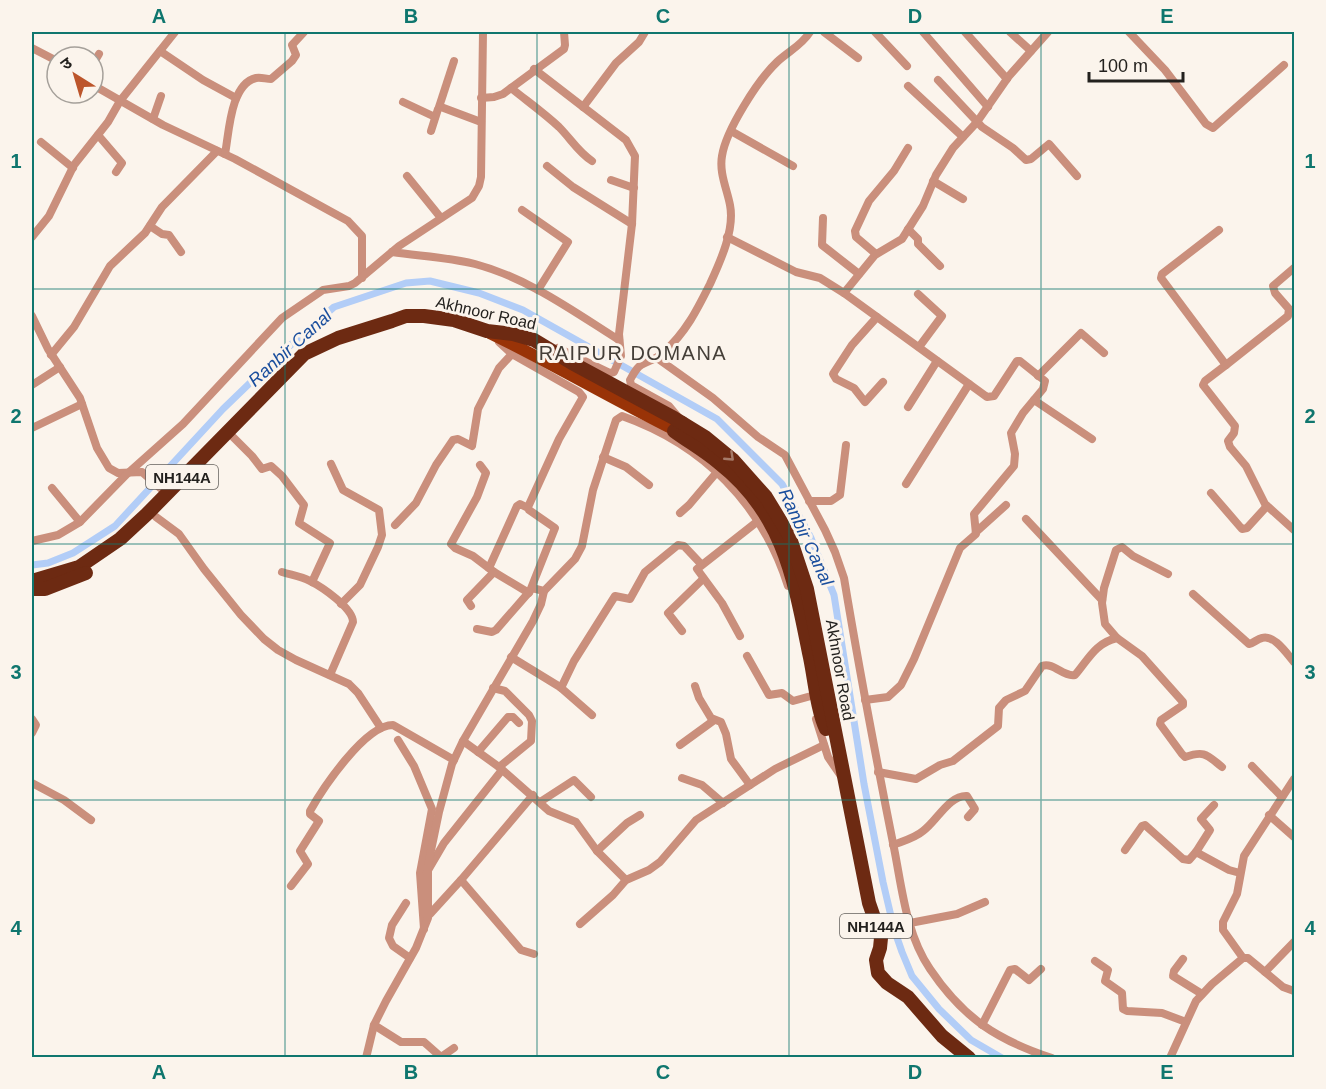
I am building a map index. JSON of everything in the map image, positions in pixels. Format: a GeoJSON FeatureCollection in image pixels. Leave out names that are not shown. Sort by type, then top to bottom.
{"type":"FeatureCollection","features":[{"type":"Feature","properties":{"kind":"highway","name":"Akhnoor Road"},"geometry":{"type":"LineString","coordinates":[[32,581],[54,576],[91,561],[120,540],[163,490],[304,354],[316,347],[406,316],[424,315],[444,318],[487,331],[523,336],[599,378],[628,386],[679,426],[713,443],[742,469],[766,497],[789,535],[807,589],[869,903],[881,938],[876,960],[878,973],[887,983],[908,997],[942,1036],[969,1058]]}},
{"type":"Feature","properties":{"kind":"highway"},"geometry":{"type":"LineString","coordinates":[[32,590],[45,589],[85,573],[120,550],[156,517],[310,359],[316,347]]}},
{"type":"Feature","properties":{"kind":"main road"},"geometry":{"type":"LineString","coordinates":[[487,331],[546,360],[612,398],[679,426]]}},
{"type":"Feature","properties":{"kind":"street"},"geometry":{"type":"LineString","coordinates":[[32,237],[49,216],[73,168],[108,122],[120,101],[175,32]]}},
{"type":"Feature","properties":{"kind":"street"},"geometry":{"type":"LineString","coordinates":[[51,355],[74,327],[110,266],[144,233],[162,207],[221,153],[236,98],[242,88],[253,79],[260,77],[270,79],[292,61],[296,55],[292,45],[304,32]]}},
{"type":"Feature","properties":{"kind":"street"},"geometry":{"type":"LineString","coordinates":[[32,541],[58,535],[80,522],[127,474],[183,424],[282,318],[323,290],[349,286],[362,278],[410,238],[465,204],[477,190],[481,177],[483,32]]}},
{"type":"Feature","properties":{"kind":"street"},"geometry":{"type":"LineString","coordinates":[[481,98],[500,96],[564,49],[566,45],[564,32]]}},
{"type":"Feature","properties":{"kind":"street"},"geometry":{"type":"LineString","coordinates":[[583,107],[616,63],[639,42],[645,32]]}},
{"type":"Feature","properties":{"kind":"street"},"geometry":{"type":"LineString","coordinates":[[628,386],[638,368],[657,358],[690,324],[711,282],[728,237],[731,214],[721,165],[722,155],[731,131],[765,75],[799,46],[810,32]]}},
{"type":"Feature","properties":{"kind":"street"},"geometry":{"type":"LineString","coordinates":[[824,32],[858,58]]}},
{"type":"Feature","properties":{"kind":"street"},"geometry":{"type":"LineString","coordinates":[[875,32],[907,66]]}},
{"type":"Feature","properties":{"kind":"street"},"geometry":{"type":"LineString","coordinates":[[923,32],[988,107]]}},
{"type":"Feature","properties":{"kind":"street"},"geometry":{"type":"LineString","coordinates":[[965,32],[1007,79]]}},
{"type":"Feature","properties":{"kind":"street"},"geometry":{"type":"LineString","coordinates":[[1010,32],[1031,51]]}},
{"type":"Feature","properties":{"kind":"street"},"geometry":{"type":"LineString","coordinates":[[844,293],[876,254],[899,242],[923,206],[944,160],[977,122],[1007,79],[1048,32]]}},
{"type":"Feature","properties":{"kind":"street"},"geometry":{"type":"LineString","coordinates":[[1129,32],[1165,70],[1206,124],[1213,128],[1284,64]]}},
{"type":"Feature","properties":{"kind":"street"},"geometry":{"type":"LineString","coordinates":[[160,51],[203,80],[236,98]]}},
{"type":"Feature","properties":{"kind":"street"},"geometry":{"type":"LineString","coordinates":[[431,131],[454,61]]}},
{"type":"Feature","properties":{"kind":"street"},"geometry":{"type":"LineString","coordinates":[[534,69],[626,140],[635,156],[632,224],[619,340],[621,358],[614,372],[608,373],[549,344],[539,343]]}},
{"type":"Feature","properties":{"kind":"street"},"geometry":{"type":"LineString","coordinates":[[938,80],[984,129],[1013,148],[1026,160],[1031,159],[1050,144],[1077,176]]}},
{"type":"Feature","properties":{"kind":"street"},"geometry":{"type":"LineString","coordinates":[[908,86],[963,137]]}},
{"type":"Feature","properties":{"kind":"street"},"geometry":{"type":"LineString","coordinates":[[510,88],[557,126],[578,151],[592,161]]}},
{"type":"Feature","properties":{"kind":"street"},"geometry":{"type":"LineString","coordinates":[[105,92],[330,210],[354,226],[359,231],[363,242],[362,278]]}},
{"type":"Feature","properties":{"kind":"street"},"geometry":{"type":"LineString","coordinates":[[153,119],[161,96]]}},
{"type":"Feature","properties":{"kind":"street"},"geometry":{"type":"LineString","coordinates":[[403,102],[435,117]]}},
{"type":"Feature","properties":{"kind":"street"},"geometry":{"type":"LineString","coordinates":[[439,107],[481,122]]}},
{"type":"Feature","properties":{"kind":"street"},"geometry":{"type":"LineString","coordinates":[[731,131],[793,166]]}},
{"type":"Feature","properties":{"kind":"street"},"geometry":{"type":"LineString","coordinates":[[98,135],[123,163],[116,172]]}},
{"type":"Feature","properties":{"kind":"street"},"geometry":{"type":"LineString","coordinates":[[41,142],[73,168]]}},
{"type":"Feature","properties":{"kind":"street"},"geometry":{"type":"LineString","coordinates":[[876,254],[856,237],[855,231],[869,201],[894,171],[908,148]]}},
{"type":"Feature","properties":{"kind":"street"},"geometry":{"type":"LineString","coordinates":[[547,166],[573,187],[632,224]]}},
{"type":"Feature","properties":{"kind":"street"},"geometry":{"type":"LineString","coordinates":[[407,176],[441,218]]}},
{"type":"Feature","properties":{"kind":"street"},"geometry":{"type":"LineString","coordinates":[[611,180],[634,188]]}},
{"type":"Feature","properties":{"kind":"street"},"geometry":{"type":"LineString","coordinates":[[933,182],[963,199]]}},
{"type":"Feature","properties":{"kind":"street"},"geometry":{"type":"LineString","coordinates":[[522,210],[567,241],[538,290]]}},
{"type":"Feature","properties":{"kind":"street"},"geometry":{"type":"LineString","coordinates":[[823,218],[822,245],[859,274]]}},
{"type":"Feature","properties":{"kind":"street"},"geometry":{"type":"LineString","coordinates":[[150,226],[162,234],[169,235],[182,252]]}},
{"type":"Feature","properties":{"kind":"street"},"geometry":{"type":"LineString","coordinates":[[908,229],[918,239],[918,244],[940,266]]}},
{"type":"Feature","properties":{"kind":"street"},"geometry":{"type":"LineString","coordinates":[[1219,230],[1162,274],[1161,278],[1226,365]]}},
{"type":"Feature","properties":{"kind":"street"},"geometry":{"type":"LineString","coordinates":[[728,237],[796,272],[820,278],[844,293],[987,398],[992,397],[1019,360],[1045,383],[1011,433],[1015,454],[1014,466],[974,514],[976,532]]}},
{"type":"Feature","properties":{"kind":"street"},"geometry":{"type":"LineString","coordinates":[[392,252],[474,264],[511,277],[538,290],[619,340]]}},
{"type":"Feature","properties":{"kind":"street"},"geometry":{"type":"LineString","coordinates":[[1294,268],[1273,286],[1273,290],[1289,309],[1288,315],[1206,379],[1203,385],[1235,426],[1228,444],[1246,466],[1267,506],[1294,530]]}},
{"type":"Feature","properties":{"kind":"street"},"geometry":{"type":"LineString","coordinates":[[918,294],[942,316],[919,347]]}},
{"type":"Feature","properties":{"kind":"street"},"geometry":{"type":"LineString","coordinates":[[32,316],[51,355],[82,404],[103,459],[113,471],[127,474],[137,471],[146,474],[163,490]]}},
{"type":"Feature","properties":{"kind":"street"},"geometry":{"type":"LineString","coordinates":[[877,317],[852,345],[833,374],[836,379],[854,387],[865,402],[883,382]]}},
{"type":"Feature","properties":{"kind":"street"},"geometry":{"type":"LineString","coordinates":[[32,334],[38,328]]}},
{"type":"Feature","properties":{"kind":"street"},"geometry":{"type":"LineString","coordinates":[[487,331],[512,354],[579,392],[582,397],[559,439],[528,508]]}},
{"type":"Feature","properties":{"kind":"street"},"geometry":{"type":"LineString","coordinates":[[1038,376],[1081,333],[1104,353]]}},
{"type":"Feature","properties":{"kind":"street"},"geometry":{"type":"LineString","coordinates":[[395,525],[416,503],[436,465],[453,440],[456,438],[472,446],[479,406],[488,393],[499,368],[512,354]]}},
{"type":"Feature","properties":{"kind":"street"},"geometry":{"type":"LineString","coordinates":[[657,358],[713,399],[758,437],[785,455],[836,552],[844,578],[878,772],[914,940],[929,968],[951,997],[982,1025],[999,1037],[1024,1049],[1053,1058]]}},
{"type":"Feature","properties":{"kind":"street"},"geometry":{"type":"LineString","coordinates":[[908,407],[937,361]]}},
{"type":"Feature","properties":{"kind":"street"},"geometry":{"type":"LineString","coordinates":[[32,385],[60,367]]}},
{"type":"Feature","properties":{"kind":"street"},"geometry":{"type":"LineString","coordinates":[[906,484],[969,384]]}},
{"type":"Feature","properties":{"kind":"street"},"geometry":{"type":"LineString","coordinates":[[1034,400],[1092,440]]}},
{"type":"Feature","properties":{"kind":"street"},"geometry":{"type":"LineString","coordinates":[[32,429],[82,404]]}},
{"type":"Feature","properties":{"kind":"street"},"geometry":{"type":"LineString","coordinates":[[430,914],[427,872],[439,812],[454,760],[541,604],[544,591],[551,581],[575,559],[582,546],[593,490],[603,457],[616,420],[622,416],[682,445],[717,472],[737,491],[758,521],[774,550],[791,596],[811,696],[824,745],[832,763],[844,779]]}},
{"type":"Feature","properties":{"kind":"street"},"geometry":{"type":"LineString","coordinates":[[233,437],[262,469],[272,466],[280,473],[304,505],[299,523],[330,543],[312,582]]}},
{"type":"Feature","properties":{"kind":"street"},"geometry":{"type":"LineString","coordinates":[[809,501],[831,501],[840,495],[846,445]]}},
{"type":"Feature","properties":{"kind":"street"},"geometry":{"type":"LineString","coordinates":[[603,457],[626,467],[649,485]]}},
{"type":"Feature","properties":{"kind":"street"},"geometry":{"type":"LineString","coordinates":[[331,464],[343,490],[379,510],[382,532],[378,547],[362,581],[341,604]]}},
{"type":"Feature","properties":{"kind":"street"},"geometry":{"type":"LineString","coordinates":[[480,465],[486,471],[483,481],[477,497],[451,544],[530,591],[544,591]]}},
{"type":"Feature","properties":{"kind":"street"},"geometry":{"type":"LineString","coordinates":[[680,513],[717,472]]}},
{"type":"Feature","properties":{"kind":"street"},"geometry":{"type":"LineString","coordinates":[[52,488],[80,522]]}},
{"type":"Feature","properties":{"kind":"street"},"geometry":{"type":"LineString","coordinates":[[1211,493],[1242,528],[1247,528],[1267,506]]}},
{"type":"Feature","properties":{"kind":"street"},"geometry":{"type":"LineString","coordinates":[[471,606],[467,600],[492,570],[517,506],[520,504],[528,508],[555,526],[530,591],[496,630],[492,632],[477,629]]}},
{"type":"Feature","properties":{"kind":"street"},"geometry":{"type":"LineString","coordinates":[[865,700],[888,697],[901,685],[960,548],[1006,505]]}},
{"type":"Feature","properties":{"kind":"street"},"geometry":{"type":"LineString","coordinates":[[156,517],[179,534],[241,615],[264,639],[296,660],[353,688],[381,728]]}},
{"type":"Feature","properties":{"kind":"street"},"geometry":{"type":"LineString","coordinates":[[1026,519],[1102,600]]}},
{"type":"Feature","properties":{"kind":"street"},"geometry":{"type":"LineString","coordinates":[[740,636],[722,603],[697,569],[758,521]]}},
{"type":"Feature","properties":{"kind":"street"},"geometry":{"type":"LineString","coordinates":[[561,688],[574,661],[615,596],[630,599],[649,568],[680,544],[701,564]]}},
{"type":"Feature","properties":{"kind":"street"},"geometry":{"type":"LineString","coordinates":[[1168,574],[1122,548],[1118,548],[1104,588],[1102,600],[1104,624],[1117,638],[1142,656],[1183,702],[1161,720],[1160,724],[1182,754],[1185,757],[1204,753],[1222,767]]}},
{"type":"Feature","properties":{"kind":"street"},"geometry":{"type":"LineString","coordinates":[[282,572],[312,582],[348,609],[354,620],[330,675]]}},
{"type":"Feature","properties":{"kind":"street"},"geometry":{"type":"LineString","coordinates":[[682,631],[668,614],[703,579]]}},
{"type":"Feature","properties":{"kind":"street"},"geometry":{"type":"LineString","coordinates":[[1193,594],[1249,644],[1261,638],[1267,638],[1276,642],[1294,662]]}},
{"type":"Feature","properties":{"kind":"street"},"geometry":{"type":"LineString","coordinates":[[878,772],[916,779],[940,765],[953,761],[998,726],[999,708],[1006,700],[1025,691],[1042,666],[1048,665],[1068,675],[1075,675],[1090,654],[1105,642],[1117,638]]}},
{"type":"Feature","properties":{"kind":"street"},"geometry":{"type":"LineString","coordinates":[[747,656],[769,695],[782,693],[793,701],[811,696]]}},
{"type":"Feature","properties":{"kind":"street"},"geometry":{"type":"LineString","coordinates":[[511,657],[561,688],[592,716]]}},
{"type":"Feature","properties":{"kind":"street"},"geometry":{"type":"LineString","coordinates":[[695,686],[699,698],[713,721]]}},
{"type":"Feature","properties":{"kind":"street"},"geometry":{"type":"LineString","coordinates":[[427,872],[444,843],[501,768],[531,741],[532,721],[528,713],[505,691],[493,688]]}},
{"type":"Feature","properties":{"kind":"street"},"geometry":{"type":"LineString","coordinates":[[478,752],[508,717],[513,717],[519,723]]}},
{"type":"Feature","properties":{"kind":"street"},"geometry":{"type":"LineString","coordinates":[[32,719],[36,725],[32,733]]}},
{"type":"Feature","properties":{"kind":"street"},"geometry":{"type":"LineString","coordinates":[[680,745],[713,721],[721,722],[727,737],[731,759],[750,785]]}},
{"type":"Feature","properties":{"kind":"street"},"geometry":{"type":"LineString","coordinates":[[291,886],[308,864],[300,851],[319,822],[310,813],[315,803],[350,756],[381,728],[393,725],[454,760]]}},
{"type":"Feature","properties":{"kind":"street"},"geometry":{"type":"LineString","coordinates":[[398,740],[414,766],[432,810],[420,873],[424,929]]}},
{"type":"Feature","properties":{"kind":"street"},"geometry":{"type":"LineString","coordinates":[[463,741],[501,768],[554,814],[574,820],[597,851],[626,880]]}},
{"type":"Feature","properties":{"kind":"street"},"geometry":{"type":"LineString","coordinates":[[580,924],[613,895],[626,880],[652,868],[667,855],[692,823],[784,764],[824,745]]}},
{"type":"Feature","properties":{"kind":"street"},"geometry":{"type":"LineString","coordinates":[[1252,766],[1282,797]]}},
{"type":"Feature","properties":{"kind":"street"},"geometry":{"type":"LineString","coordinates":[[682,778],[702,785],[723,803]]}},
{"type":"Feature","properties":{"kind":"street"},"geometry":{"type":"LineString","coordinates":[[1243,958],[1222,926],[1237,894],[1244,856],[1294,779]]}},
{"type":"Feature","properties":{"kind":"street"},"geometry":{"type":"LineString","coordinates":[[540,802],[574,780],[591,797]]}},
{"type":"Feature","properties":{"kind":"street"},"geometry":{"type":"LineString","coordinates":[[32,783],[56,795],[91,820]]}},
{"type":"Feature","properties":{"kind":"street"},"geometry":{"type":"LineString","coordinates":[[366,1058],[374,1025],[410,958],[430,914],[533,795]]}},
{"type":"Feature","properties":{"kind":"street"},"geometry":{"type":"LineString","coordinates":[[893,845],[923,832],[949,804],[962,796],[967,796],[975,809],[968,818]]}},
{"type":"Feature","properties":{"kind":"street"},"geometry":{"type":"LineString","coordinates":[[1125,850],[1145,825],[1185,860],[1189,860],[1210,830],[1201,819],[1214,805]]}},
{"type":"Feature","properties":{"kind":"street"},"geometry":{"type":"LineString","coordinates":[[597,851],[627,823],[640,815]]}},
{"type":"Feature","properties":{"kind":"street"},"geometry":{"type":"LineString","coordinates":[[1269,815],[1294,837]]}},
{"type":"Feature","properties":{"kind":"street"},"geometry":{"type":"LineString","coordinates":[[1196,852],[1228,870],[1240,873]]}},
{"type":"Feature","properties":{"kind":"street"},"geometry":{"type":"LineString","coordinates":[[461,880],[521,950],[534,954]]}},
{"type":"Feature","properties":{"kind":"street"},"geometry":{"type":"LineString","coordinates":[[910,923],[957,914],[985,902]]}},
{"type":"Feature","properties":{"kind":"street"},"geometry":{"type":"LineString","coordinates":[[406,903],[390,929],[389,938],[393,946],[410,958]]}},
{"type":"Feature","properties":{"kind":"street"},"geometry":{"type":"LineString","coordinates":[[1265,972],[1294,942]]}},
{"type":"Feature","properties":{"kind":"street"},"geometry":{"type":"LineString","coordinates":[[1170,1058],[1191,1009],[1202,994],[1243,958],[1248,958],[1283,987],[1294,991]]}},
{"type":"Feature","properties":{"kind":"street"},"geometry":{"type":"LineString","coordinates":[[1183,959],[1173,976],[1202,994]]}},
{"type":"Feature","properties":{"kind":"street"},"geometry":{"type":"LineString","coordinates":[[1095,961],[1108,970],[1105,981],[1121,991],[1122,1007],[1125,1010],[1162,1013],[1186,1022]]}},
{"type":"Feature","properties":{"kind":"street"},"geometry":{"type":"LineString","coordinates":[[982,1025],[1010,970],[1015,969],[1029,980],[1041,969]]}},
{"type":"Feature","properties":{"kind":"street"},"geometry":{"type":"LineString","coordinates":[[374,1025],[401,1042],[424,1042],[441,1057],[454,1048]]}},
{"type":"Feature","properties":{"kind":"waterway","name":"Ranbir Canal"},"geometry":{"type":"LineString","coordinates":[[32,565],[48,563],[73,553],[115,526],[223,409],[334,307],[406,283],[430,281],[479,293],[523,310],[717,419],[782,484],[811,538],[834,595],[864,784],[883,882],[902,952],[912,976],[939,1009],[971,1040],[1002,1058]]}},
{"type":"Feature","properties":{"kind":"district","name":"RAIPUR DOMANA"},"geometry":{"type":"Point","coordinates":[633,353]}}]}
